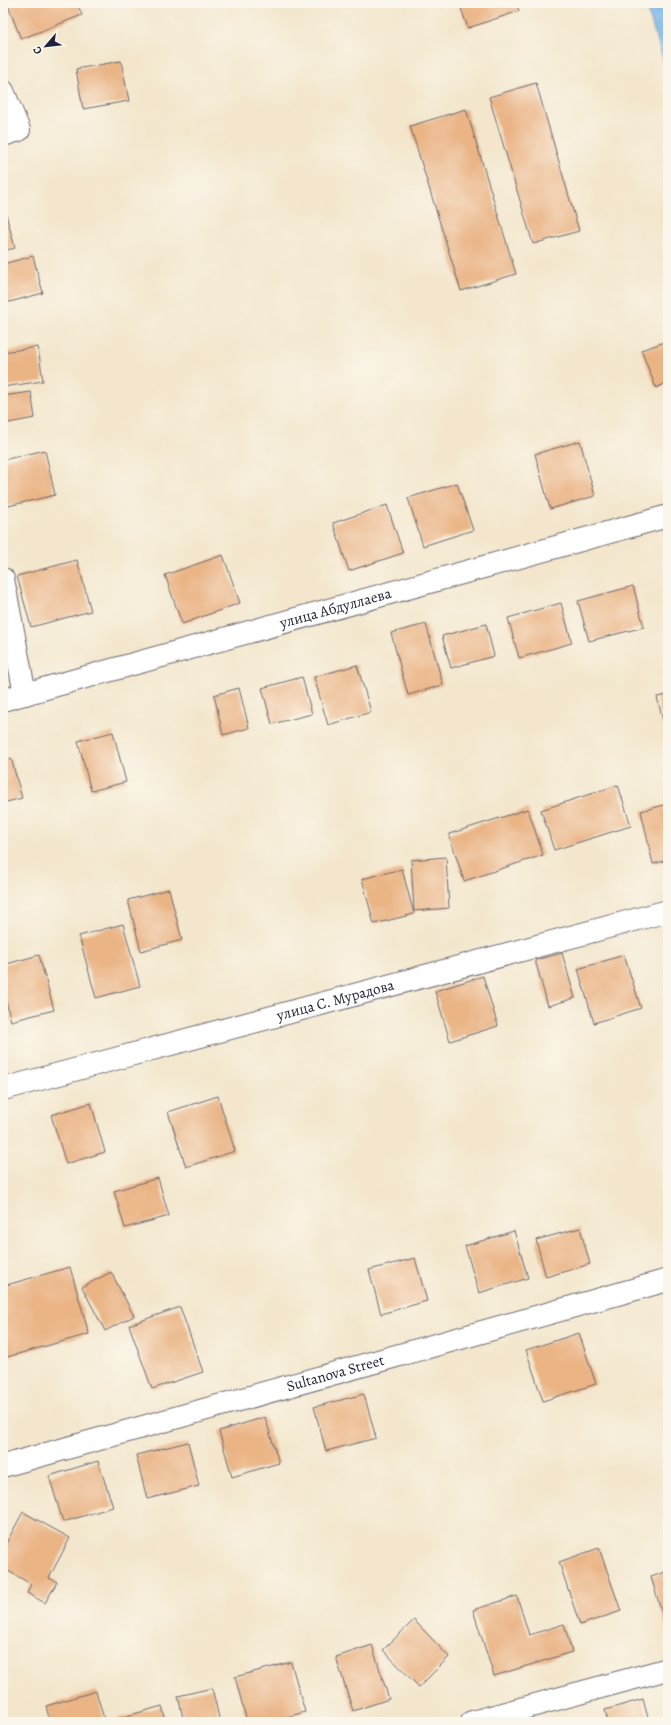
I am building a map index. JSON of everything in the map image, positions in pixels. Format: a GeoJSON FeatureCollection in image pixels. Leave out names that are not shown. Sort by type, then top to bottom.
{"type":"FeatureCollection","features":[{"type":"Feature","properties":{"kind":"street"},"geometry":{"type":"LineString","coordinates":[[3,91],[19,130],[3,135]]}},
{"type":"Feature","properties":{"kind":"street","name":"улица Абдуллаева"},"geometry":{"type":"LineString","coordinates":[[3,700],[668,516]]}},
{"type":"Feature","properties":{"kind":"street"},"geometry":{"type":"LineString","coordinates":[[3,579],[25,694]]}},
{"type":"Feature","properties":{"kind":"street","name":"улица С. Мурадова"},"geometry":{"type":"LineString","coordinates":[[3,1089],[668,911]]}},
{"type":"Feature","properties":{"kind":"street","name":"Sultanova Street"},"geometry":{"type":"LineString","coordinates":[[3,1466],[668,1280]]}},
{"type":"Feature","properties":{"kind":"street"},"geometry":{"type":"LineString","coordinates":[[472,1722],[668,1668]]}},
{"type":"Feature","properties":{"kind":"water"},"geometry":{"type":"Polygon","coordinates":[[[668,3],[668,74],[647,9],[668,3]]]}},
{"type":"Feature","properties":{"kind":"building"},"geometry":{"type":"Polygon","coordinates":[[[7,3],[77,3],[82,15],[21,39],[7,3]]]}},
{"type":"Feature","properties":{"kind":"building"},"geometry":{"type":"Polygon","coordinates":[[[459,3],[516,3],[519,11],[468,28],[459,3]]]}},
{"type":"Feature","properties":{"kind":"building"},"geometry":{"type":"Polygon","coordinates":[[[121,61],[129,101],[83,109],[76,69],[121,61]]]}},
{"type":"Feature","properties":{"kind":"building"},"geometry":{"type":"Polygon","coordinates":[[[536,83],[579,231],[533,244],[489,97],[536,83]]]}},
{"type":"Feature","properties":{"kind":"building"},"geometry":{"type":"Polygon","coordinates":[[[466,109],[516,274],[461,291],[410,126],[466,109]]]}},
{"type":"Feature","properties":{"kind":"building"},"geometry":{"type":"Polygon","coordinates":[[[3,203],[15,248],[3,251],[3,203]]]}},
{"type":"Feature","properties":{"kind":"building"},"geometry":{"type":"Polygon","coordinates":[[[33,256],[43,293],[6,303],[3,292],[3,264],[33,256]]]}},
{"type":"Feature","properties":{"kind":"building"},"geometry":{"type":"Polygon","coordinates":[[[668,341],[668,382],[656,388],[641,350],[668,341]]]}},
{"type":"Feature","properties":{"kind":"building"},"geometry":{"type":"Polygon","coordinates":[[[38,347],[43,381],[3,387],[3,352],[38,347]]]}},
{"type":"Feature","properties":{"kind":"building"},"geometry":{"type":"Polygon","coordinates":[[[31,392],[35,418],[3,424],[3,396],[31,392]]]}},
{"type":"Feature","properties":{"kind":"building"},"geometry":{"type":"Polygon","coordinates":[[[580,441],[595,496],[550,509],[535,454],[580,441]]]}},
{"type":"Feature","properties":{"kind":"building"},"geometry":{"type":"Polygon","coordinates":[[[45,450],[55,495],[4,507],[3,460],[45,450]]]}},
{"type":"Feature","properties":{"kind":"building"},"geometry":{"type":"Polygon","coordinates":[[[457,483],[473,530],[423,546],[408,498],[457,483]]]}},
{"type":"Feature","properties":{"kind":"building"},"geometry":{"type":"Polygon","coordinates":[[[387,505],[403,553],[349,571],[333,523],[387,505]]]}},
{"type":"Feature","properties":{"kind":"building"},"geometry":{"type":"Polygon","coordinates":[[[223,555],[240,603],[182,624],[165,575],[223,555]]]}},
{"type":"Feature","properties":{"kind":"building"},"geometry":{"type":"Polygon","coordinates":[[[77,560],[91,611],[31,627],[17,576],[77,560]]]}},
{"type":"Feature","properties":{"kind":"building"},"geometry":{"type":"Polygon","coordinates":[[[633,586],[644,627],[589,641],[578,601],[633,586]]]}},
{"type":"Feature","properties":{"kind":"building"},"geometry":{"type":"Polygon","coordinates":[[[561,603],[572,643],[519,658],[508,618],[561,603]]]}},
{"type":"Feature","properties":{"kind":"building"},"geometry":{"type":"Polygon","coordinates":[[[426,624],[443,685],[408,695],[391,633],[426,624]]]}},
{"type":"Feature","properties":{"kind":"building"},"geometry":{"type":"Polygon","coordinates":[[[486,624],[494,656],[451,668],[442,636],[486,624]]]}},
{"type":"Feature","properties":{"kind":"building"},"geometry":{"type":"Polygon","coordinates":[[[357,665],[371,712],[328,725],[314,677],[357,665]]]}},
{"type":"Feature","properties":{"kind":"building"},"geometry":{"type":"Polygon","coordinates":[[[302,677],[312,714],[272,724],[262,688],[302,677]]]}},
{"type":"Feature","properties":{"kind":"building"},"geometry":{"type":"Polygon","coordinates":[[[239,688],[249,728],[223,735],[214,695],[239,688]]]}},
{"type":"Feature","properties":{"kind":"building"},"geometry":{"type":"Polygon","coordinates":[[[668,695],[668,737],[667,737],[657,697],[668,695]]]}},
{"type":"Feature","properties":{"kind":"building"},"geometry":{"type":"Polygon","coordinates":[[[113,732],[126,782],[91,791],[78,741],[113,732]]]}},
{"type":"Feature","properties":{"kind":"building"},"geometry":{"type":"Polygon","coordinates":[[[11,758],[22,798],[3,803],[3,760],[11,758]]]}},
{"type":"Feature","properties":{"kind":"building"},"geometry":{"type":"Polygon","coordinates":[[[618,785],[631,826],[554,850],[541,810],[618,785]]]}},
{"type":"Feature","properties":{"kind":"building"},"geometry":{"type":"Polygon","coordinates":[[[668,804],[668,860],[653,864],[641,811],[668,804]]]}},
{"type":"Feature","properties":{"kind":"building"},"geometry":{"type":"Polygon","coordinates":[[[528,809],[543,855],[464,881],[449,834],[528,809]]]}},
{"type":"Feature","properties":{"kind":"building"},"geometry":{"type":"Polygon","coordinates":[[[446,857],[449,908],[414,911],[411,860],[446,857]]]}},
{"type":"Feature","properties":{"kind":"building"},"geometry":{"type":"Polygon","coordinates":[[[402,869],[414,914],[374,924],[362,879],[402,869]]]}},
{"type":"Feature","properties":{"kind":"building"},"geometry":{"type":"Polygon","coordinates":[[[169,889],[182,940],[141,951],[128,900],[169,889]]]}},
{"type":"Feature","properties":{"kind":"building"},"geometry":{"type":"Polygon","coordinates":[[[123,924],[140,986],[96,998],[79,936],[123,924]]]}},
{"type":"Feature","properties":{"kind":"building"},"geometry":{"type":"Polygon","coordinates":[[[562,953],[575,998],[548,1006],[535,960],[562,953]]]}},
{"type":"Feature","properties":{"kind":"building"},"geometry":{"type":"Polygon","coordinates":[[[39,955],[54,1010],[11,1021],[3,989],[3,965],[39,955]]]}},
{"type":"Feature","properties":{"kind":"building"},"geometry":{"type":"Polygon","coordinates":[[[624,955],[641,1008],[594,1023],[578,969],[624,955]]]}},
{"type":"Feature","properties":{"kind":"building"},"geometry":{"type":"Polygon","coordinates":[[[483,976],[498,1026],[450,1041],[435,991],[483,976]]]}},
{"type":"Feature","properties":{"kind":"building"},"geometry":{"type":"Polygon","coordinates":[[[218,1096],[235,1151],[186,1167],[168,1112],[218,1096]]]}},
{"type":"Feature","properties":{"kind":"building"},"geometry":{"type":"Polygon","coordinates":[[[91,1103],[105,1152],[66,1164],[51,1115],[91,1103]]]}},
{"type":"Feature","properties":{"kind":"building"},"geometry":{"type":"Polygon","coordinates":[[[158,1178],[169,1216],[125,1228],[114,1191],[158,1178]]]}},
{"type":"Feature","properties":{"kind":"building"},"geometry":{"type":"Polygon","coordinates":[[[580,1228],[590,1264],[546,1277],[536,1240],[580,1228]]]}},
{"type":"Feature","properties":{"kind":"building"},"geometry":{"type":"Polygon","coordinates":[[[514,1231],[528,1278],[479,1293],[465,1246],[514,1231]]]}},
{"type":"Feature","properties":{"kind":"building"},"geometry":{"type":"Polygon","coordinates":[[[415,1258],[427,1301],[381,1314],[369,1270],[415,1258]]]}},
{"type":"Feature","properties":{"kind":"building"},"geometry":{"type":"Polygon","coordinates":[[[70,1267],[89,1334],[7,1357],[3,1341],[3,1286],[70,1267]]]}},
{"type":"Feature","properties":{"kind":"building"},"geometry":{"type":"Polygon","coordinates":[[[111,1272],[134,1316],[105,1331],[82,1287],[111,1272]]]}},
{"type":"Feature","properties":{"kind":"building"},"geometry":{"type":"Polygon","coordinates":[[[180,1307],[203,1372],[152,1389],[129,1325],[180,1307]]]}},
{"type":"Feature","properties":{"kind":"building"},"geometry":{"type":"Polygon","coordinates":[[[579,1333],[596,1384],[543,1401],[526,1350],[579,1333]]]}},
{"type":"Feature","properties":{"kind":"building"},"geometry":{"type":"Polygon","coordinates":[[[364,1394],[376,1438],[326,1451],[314,1407],[364,1394]]]}},
{"type":"Feature","properties":{"kind":"building"},"geometry":{"type":"Polygon","coordinates":[[[265,1417],[279,1463],[232,1477],[219,1431],[265,1417]]]}},
{"type":"Feature","properties":{"kind":"building"},"geometry":{"type":"Polygon","coordinates":[[[188,1442],[199,1486],[147,1499],[136,1455],[188,1442]]]}},
{"type":"Feature","properties":{"kind":"building"},"geometry":{"type":"Polygon","coordinates":[[[98,1461],[113,1507],[63,1522],[49,1476],[98,1461]]]}},
{"type":"Feature","properties":{"kind":"building"},"geometry":{"type":"Polygon","coordinates":[[[23,1512],[70,1538],[49,1578],[57,1582],[45,1603],[27,1593],[31,1584],[3,1568],[3,1549],[23,1512]]]}},
{"type":"Feature","properties":{"kind":"building"},"geometry":{"type":"Polygon","coordinates":[[[599,1548],[621,1611],[580,1625],[559,1562],[599,1548]]]}},
{"type":"Feature","properties":{"kind":"building"},"geometry":{"type":"Polygon","coordinates":[[[668,1571],[668,1625],[666,1626],[651,1577],[668,1571]]]}},
{"type":"Feature","properties":{"kind":"building"},"geometry":{"type":"Polygon","coordinates":[[[517,1596],[529,1635],[564,1624],[572,1652],[494,1676],[473,1610],[517,1596]]]}},
{"type":"Feature","properties":{"kind":"building"},"geometry":{"type":"Polygon","coordinates":[[[414,1620],[449,1657],[419,1687],[383,1650],[414,1620]]]}},
{"type":"Feature","properties":{"kind":"building"},"geometry":{"type":"Polygon","coordinates":[[[372,1645],[389,1699],[353,1711],[336,1657],[372,1645]]]}},
{"type":"Feature","properties":{"kind":"building"},"geometry":{"type":"Polygon","coordinates":[[[291,1662],[305,1712],[267,1722],[247,1722],[235,1677],[291,1662]]]}},
{"type":"Feature","properties":{"kind":"building"},"geometry":{"type":"Polygon","coordinates":[[[212,1688],[220,1722],[184,1722],[178,1696],[212,1688]]]}},
{"type":"Feature","properties":{"kind":"building"},"geometry":{"type":"Polygon","coordinates":[[[96,1691],[105,1722],[50,1722],[46,1706],[96,1691]]]}},
{"type":"Feature","properties":{"kind":"building"},"geometry":{"type":"Polygon","coordinates":[[[643,1699],[649,1722],[608,1722],[605,1710],[643,1699]]]}},
{"type":"Feature","properties":{"kind":"building"},"geometry":{"type":"Polygon","coordinates":[[[162,1706],[166,1722],[114,1722],[113,1720],[162,1706]]]}}]}
